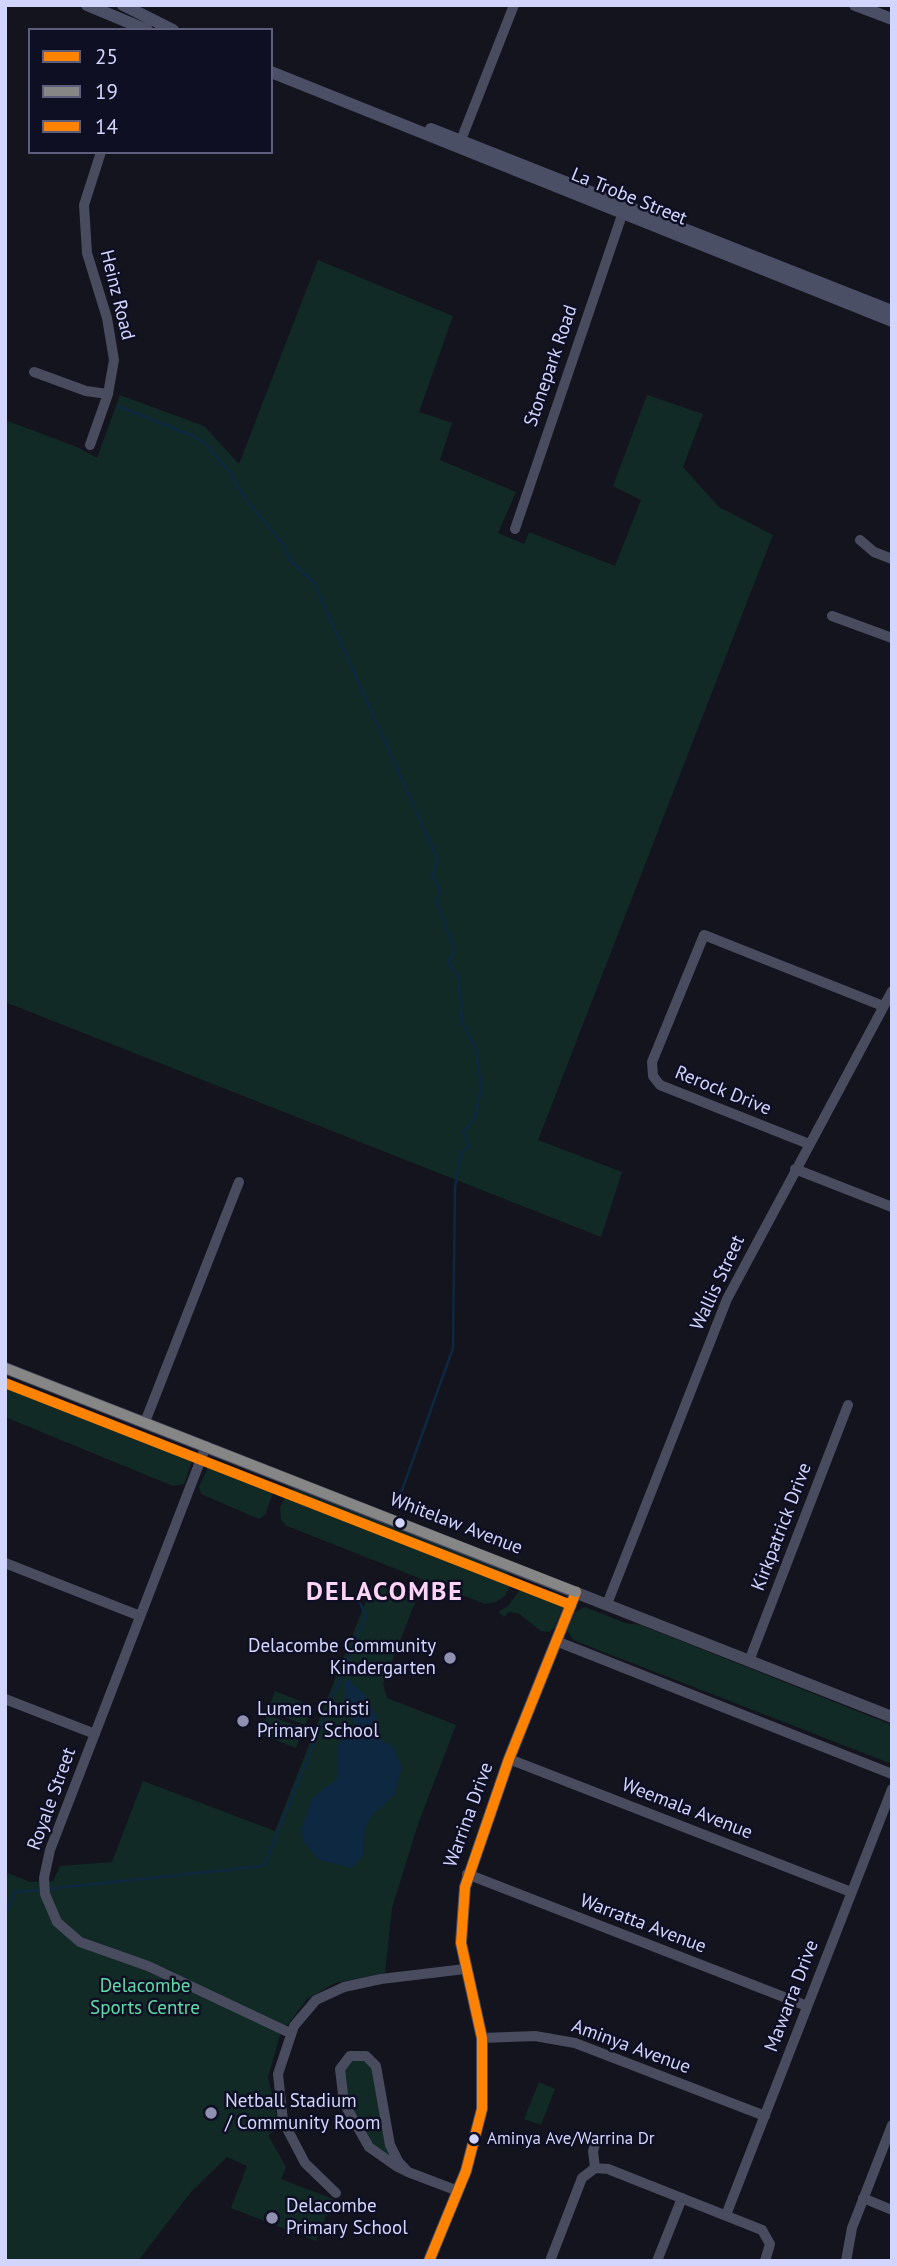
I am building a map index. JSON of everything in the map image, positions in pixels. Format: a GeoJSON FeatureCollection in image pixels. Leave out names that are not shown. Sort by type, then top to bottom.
{"type":"FeatureCollection","features":[{"type":"Feature","properties":{"kind":"main road"},"geometry":{"type":"LineString","coordinates":[[87,5],[143,28]]}},
{"type":"Feature","properties":{"kind":"main road"},"geometry":{"type":"LineString","coordinates":[[112,5],[147,23],[148,28]]}},
{"type":"Feature","properties":{"kind":"main road"},"geometry":{"type":"LineString","coordinates":[[123,5],[169,28]]}},
{"type":"Feature","properties":{"kind":"main road"},"geometry":{"type":"LineString","coordinates":[[855,5],[892,19]]}},
{"type":"Feature","properties":{"kind":"main road","name":"La Trobe Street"},"geometry":{"type":"LineString","coordinates":[[273,73],[460,144],[892,321]]}},
{"type":"Feature","properties":{"kind":"main road","name":"La Trobe Street"},"geometry":{"type":"LineString","coordinates":[[623,211],[892,311]]}},
{"type":"Feature","properties":{"kind":"street"},"geometry":{"type":"LineString","coordinates":[[460,144],[514,5]]}},
{"type":"Feature","properties":{"kind":"street","name":"Heinz Road"},"geometry":{"type":"LineString","coordinates":[[90,445],[107,394],[114,360],[107,318],[87,253],[84,205],[100,154]]}},
{"type":"Feature","properties":{"kind":"street","name":"Stonepark Road"},"geometry":{"type":"LineString","coordinates":[[515,529],[623,211]]}},
{"type":"Feature","properties":{"kind":"street"},"geometry":{"type":"LineString","coordinates":[[34,372],[86,391],[107,394]]}},
{"type":"Feature","properties":{"kind":"street"},"geometry":{"type":"LineString","coordinates":[[860,540],[874,552],[892,559]]}},
{"type":"Feature","properties":{"kind":"street"},"geometry":{"type":"LineString","coordinates":[[832,616],[892,638]]}},
{"type":"Feature","properties":{"kind":"street","name":"Rerock Drive"},"geometry":{"type":"LineString","coordinates":[[808,1144],[660,1085],[653,1076],[652,1062],[704,934],[887,1006]]}},
{"type":"Feature","properties":{"kind":"street","name":"Wallis Street"},"geometry":{"type":"LineString","coordinates":[[607,1604],[727,1299],[808,1144],[887,1006],[892,991]]}},
{"type":"Feature","properties":{"kind":"street"},"geometry":{"type":"LineString","coordinates":[[795,1169],[892,1207]]}},
{"type":"Feature","properties":{"kind":"street"},"geometry":{"type":"LineString","coordinates":[[145,1422],[239,1182]]}},
{"type":"Feature","properties":{"kind":"street","name":"Whitelaw Avenue"},"geometry":{"type":"LineString","coordinates":[[5,1368],[892,1717]]}},
{"type":"Feature","properties":{"kind":"street","name":"Kirkpatrick Drive"},"geometry":{"type":"LineString","coordinates":[[748,1661],[848,1405]]}},
{"type":"Feature","properties":{"kind":"street","name":"Royale Street"},"geometry":{"type":"LineString","coordinates":[[206,1446],[50,1850],[44,1878],[46,1901],[57,1922],[80,1942],[148,1966],[290,2033]]}},
{"type":"Feature","properties":{"kind":"street"},"geometry":{"type":"LineString","coordinates":[[5,1563],[140,1616]]}},
{"type":"Feature","properties":{"kind":"street","name":"Warrina Drive"},"geometry":{"type":"LineString","coordinates":[[429,2261],[458,2191],[482,2109],[482,2038],[465,1969],[460,1921],[467,1874],[509,1759],[576,1592]]}},
{"type":"Feature","properties":{"kind":"street"},"geometry":{"type":"LineString","coordinates":[[556,1641],[892,1774]]}},
{"type":"Feature","properties":{"kind":"street"},"geometry":{"type":"LineString","coordinates":[[5,1699],[94,1734]]}},
{"type":"Feature","properties":{"kind":"street","name":"Weemala Avenue"},"geometry":{"type":"LineString","coordinates":[[509,1759],[851,1892]]}},
{"type":"Feature","properties":{"kind":"street","name":"Mawarra Drive"},"geometry":{"type":"LineString","coordinates":[[726,2215],[892,1789]]}},
{"type":"Feature","properties":{"kind":"street","name":"Warratta Avenue"},"geometry":{"type":"LineString","coordinates":[[467,1874],[807,2006]]}},
{"type":"Feature","properties":{"kind":"street"},"geometry":{"type":"LineString","coordinates":[[337,2193],[305,2163],[284,2126],[278,2075],[290,2033],[311,2005],[338,1989],[381,1979],[465,1969]]}},
{"type":"Feature","properties":{"kind":"street","name":"Aminya Avenue"},"geometry":{"type":"LineString","coordinates":[[482,2038],[534,2036],[575,2043],[765,2116]]}},
{"type":"Feature","properties":{"kind":"street"},"geometry":{"type":"LineString","coordinates":[[408,2172],[390,2145],[376,2066],[366,2056],[348,2057],[340,2074],[347,2112],[371,2150],[408,2172],[458,2191]]}},
{"type":"Feature","properties":{"kind":"street"},"geometry":{"type":"LineString","coordinates":[[846,2261],[849,2238],[892,2124]]}},
{"type":"Feature","properties":{"kind":"street"},"geometry":{"type":"LineString","coordinates":[[595,2168],[593,2151],[597,2138]]}},
{"type":"Feature","properties":{"kind":"street"},"geometry":{"type":"LineString","coordinates":[[550,2261],[582,2179],[595,2168],[606,2168],[726,2215],[766,2234],[770,2245],[765,2261]]}},
{"type":"Feature","properties":{"kind":"street"},"geometry":{"type":"LineString","coordinates":[[657,2261],[681,2198]]}},
{"type":"Feature","properties":{"kind":"street"},"geometry":{"type":"LineString","coordinates":[[863,2198],[892,2210]]}},
{"type":"Feature","properties":{"kind":"green space"},"geometry":{"type":"Polygon","coordinates":[[[318,260],[453,316],[419,412],[452,423],[440,460],[516,492],[498,533],[524,544],[529,532],[615,566],[641,500],[613,486],[647,395],[703,414],[683,467],[719,507],[773,535],[538,1140],[622,1172],[601,1237],[5,1002],[5,420],[77,447],[97,458],[120,395],[204,426],[239,464],[318,260]]]}},
{"type":"Feature","properties":{"kind":"green space"},"geometry":{"type":"Polygon","coordinates":[[[5,1378],[188,1450],[193,1458],[184,1484],[173,1486],[5,1417],[5,1378]]]}},
{"type":"Feature","properties":{"kind":"green space"},"geometry":{"type":"Polygon","coordinates":[[[216,1461],[272,1483],[274,1490],[265,1515],[259,1519],[201,1494],[199,1487],[210,1463],[216,1461]]]}},
{"type":"Feature","properties":{"kind":"green space"},"geometry":{"type":"Polygon","coordinates":[[[295,1489],[506,1572],[513,1580],[505,1596],[496,1602],[485,1604],[287,1526],[281,1520],[280,1507],[288,1491],[295,1489]]]}},
{"type":"Feature","properties":{"kind":"green space","name":"Delacombe Sports Centre"},"geometry":{"type":"Polygon","coordinates":[[[373,1583],[416,1600],[383,1684],[387,1698],[456,1725],[418,1824],[392,1908],[385,1973],[335,1983],[307,1999],[280,2035],[268,2077],[278,2121],[275,2131],[268,2135],[286,2167],[281,2179],[333,2199],[316,2241],[231,2208],[247,2166],[227,2157],[191,2192],[138,2261],[5,2261],[5,1881],[8,1873],[30,1882],[53,1881],[60,1866],[112,1862],[143,1781],[275,1831],[373,1583]]]}},
{"type":"Feature","properties":{"kind":"green space"},"geometry":{"type":"Polygon","coordinates":[[[530,1587],[558,1593],[563,1597],[563,1607],[554,1628],[549,1632],[541,1631],[518,1613],[509,1612],[504,1617],[498,1612],[508,1606],[520,1590],[530,1587]]]}},
{"type":"Feature","properties":{"kind":"green space"},"geometry":{"type":"Polygon","coordinates":[[[585,1607],[625,1623],[641,1625],[892,1725],[892,1764],[573,1640],[567,1630],[575,1612],[585,1607]]]}},
{"type":"Feature","properties":{"kind":"green space"},"geometry":{"type":"Polygon","coordinates":[[[275,1691],[312,1706],[305,1725],[268,1710],[275,1691]]]}},
{"type":"Feature","properties":{"kind":"green space"},"geometry":{"type":"Polygon","coordinates":[[[267,1715],[303,1728],[296,1748],[260,1734],[267,1715]]]}},
{"type":"Feature","properties":{"kind":"green space"},"geometry":{"type":"Polygon","coordinates":[[[359,2058],[371,2064],[391,2157],[375,2149],[346,2099],[344,2070],[348,2062],[359,2058]]]}},
{"type":"Feature","properties":{"kind":"green space"},"geometry":{"type":"Polygon","coordinates":[[[539,2082],[555,2089],[541,2125],[524,2119],[539,2082]]]}},
{"type":"Feature","properties":{"kind":"water"},"geometry":{"type":"Polygon","coordinates":[[[346,1678],[363,1693],[378,1718],[373,1734],[393,1747],[402,1767],[395,1794],[370,1818],[365,1829],[363,1856],[352,1868],[319,1860],[304,1842],[301,1830],[312,1798],[338,1778],[338,1744],[357,1730],[347,1706],[344,1686],[346,1678]]]}},
{"type":"Feature","properties":{"kind":"waterway"},"geometry":{"type":"LineString","coordinates":[[118,406],[206,444],[229,471],[246,500],[284,545],[289,559],[314,583],[437,858],[433,876],[440,890],[437,902],[455,952],[448,962],[458,977],[462,1022],[476,1050],[481,1088],[475,1118],[463,1132],[470,1146],[461,1152],[455,1187],[453,1348],[396,1507]]}},
{"type":"Feature","properties":{"kind":"waterway"},"geometry":{"type":"LineString","coordinates":[[47,1889],[264,1866],[366,1615],[356,1595],[363,1580]]}},
{"type":"Feature","properties":{"kind":"waterway"},"geometry":{"type":"LineString","coordinates":[[5,1916],[15,1892],[41,1890]]}},
{"type":"Feature","properties":{"kind":"transit line","name":"19"},"geometry":{"type":"LineString","coordinates":[[5,1368],[576,1592]]}},
{"type":"Feature","properties":{"kind":"transit line","name":"14"},"geometry":{"type":"LineString","coordinates":[[5,1383],[571,1605]]}},
{"type":"Feature","properties":{"kind":"transit line","name":"25"},"geometry":{"type":"LineString","coordinates":[[429,2261],[466,2171],[482,2109],[482,2038],[461,1943],[465,1887],[509,1759],[576,1592]]}},
{"type":"Feature","properties":{"kind":"place","name":"Delacombe Community Kindergarten"},"geometry":{"type":"Point","coordinates":[450,1658]}},
{"type":"Feature","properties":{"kind":"place","name":"Lumen Christi Primary School"},"geometry":{"type":"Point","coordinates":[243,1721]}},
{"type":"Feature","properties":{"kind":"place","name":"Netball Stadium / Community Room"},"geometry":{"type":"Point","coordinates":[211,2113]}},
{"type":"Feature","properties":{"kind":"place","name":"Aminya Ave/Warrina Dr"},"geometry":{"type":"Point","coordinates":[474,2139]}},
{"type":"Feature","properties":{"kind":"place","name":"Delacombe Primary School"},"geometry":{"type":"Point","coordinates":[272,2218]}},
{"type":"Feature","properties":{"kind":"district","name":"DELACOMBE"},"geometry":{"type":"Point","coordinates":[385,1593]}}]}
